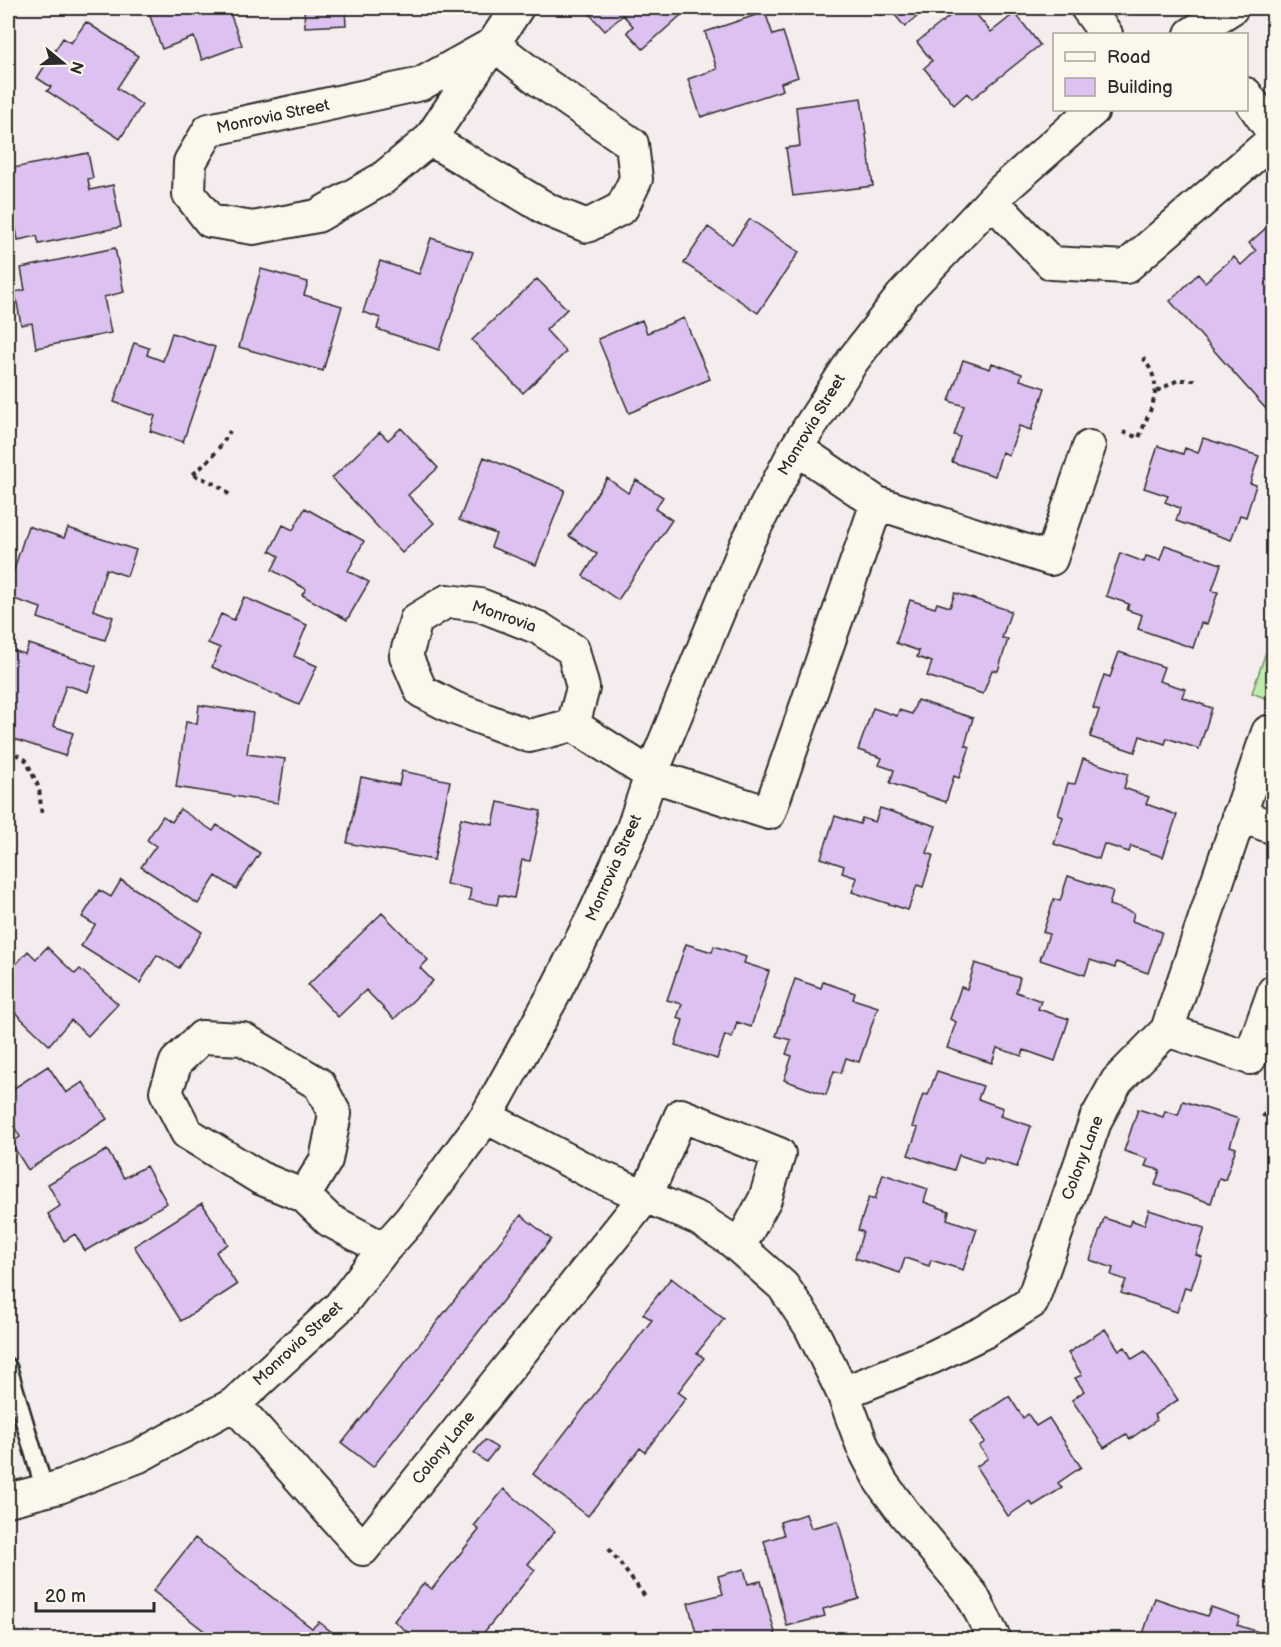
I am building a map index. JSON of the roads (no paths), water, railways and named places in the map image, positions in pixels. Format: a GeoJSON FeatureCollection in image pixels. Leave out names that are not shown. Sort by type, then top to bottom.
{"type":"FeatureCollection","features":[{"type":"Feature","properties":{"kind":"street","name":"Monrovia Street"},"geometry":{"type":"LineString","coordinates":[[493,44],[421,84],[209,130],[190,162],[189,194],[210,220],[253,228],[317,216],[382,179],[430,139],[517,8]]}},
{"type":"Feature","properties":{"kind":"street"},"geometry":{"type":"LineString","coordinates":[[1087,8],[1105,33]]}},
{"type":"Feature","properties":{"kind":"street"},"geometry":{"type":"LineString","coordinates":[[1200,32],[1232,8]]}},
{"type":"Feature","properties":{"kind":"street"},"geometry":{"type":"LineString","coordinates":[[430,139],[550,211],[587,226],[622,208],[636,178],[632,144],[542,82],[493,44]]}},
{"type":"Feature","properties":{"kind":"street"},"geometry":{"type":"LineString","coordinates":[[1248,97],[1274,134]]}},
{"type":"Feature","properties":{"kind":"street","name":"Monrovia Street"},"geometry":{"type":"LineString","coordinates":[[8,1500],[59,1487],[139,1456],[234,1404],[340,1306],[384,1249],[410,1220],[486,1117],[553,996],[596,911],[632,831],[651,776],[746,545],[796,448],[852,360],[902,296],[992,201],[1092,111]]}},
{"type":"Feature","properties":{"kind":"street"},"geometry":{"type":"LineString","coordinates":[[992,201],[1051,263],[1126,267],[1274,139]]}},
{"type":"Feature","properties":{"kind":"street"},"geometry":{"type":"LineString","coordinates":[[796,448],[877,503],[1051,559],[1089,447]]}},
{"type":"Feature","properties":{"kind":"street"},"geometry":{"type":"LineString","coordinates":[[573,724],[651,776],[769,813],[877,503]]}},
{"type":"Feature","properties":{"kind":"street","name":"Monrovia"},"geometry":{"type":"LineString","coordinates":[[447,601],[480,605],[539,628],[573,650],[583,688],[573,724],[529,736],[454,708],[421,691],[406,656],[416,620],[447,601]]}},
{"type":"Feature","properties":{"kind":"street","name":"Colony Lane"},"geometry":{"type":"LineString","coordinates":[[843,1393],[933,1357],[984,1332],[1032,1302],[1095,1119],[1117,1081],[1167,1030],[1268,732]]}},
{"type":"Feature","properties":{"kind":"street"},"geometry":{"type":"LineString","coordinates":[[1239,815],[1274,828]]}},
{"type":"Feature","properties":{"kind":"street"},"geometry":{"type":"LineString","coordinates":[[1167,1030],[1250,1058],[1274,991]]}},
{"type":"Feature","properties":{"kind":"street"},"geometry":{"type":"LineString","coordinates":[[304,1196],[326,1160],[335,1114],[319,1084],[243,1039],[202,1037],[176,1062],[166,1092],[187,1133],[260,1178],[304,1196],[329,1220],[384,1249]]}},
{"type":"Feature","properties":{"kind":"street"},"geometry":{"type":"LineString","coordinates":[[646,1196],[681,1115],[779,1154],[765,1199],[739,1247]]}},
{"type":"Feature","properties":{"kind":"street"},"geometry":{"type":"LineString","coordinates":[[486,1117],[596,1175],[699,1219],[731,1239],[783,1286],[810,1326],[843,1393],[863,1447],[881,1482],[972,1595],[995,1640]]}},
{"type":"Feature","properties":{"kind":"street","name":"Colony Lane"},"geometry":{"type":"LineString","coordinates":[[234,1404],[363,1549],[646,1196]]}},
{"type":"Feature","properties":{"kind":"lane"},"geometry":{"type":"LineString","coordinates":[[8,1367],[45,1491]]}}]}
